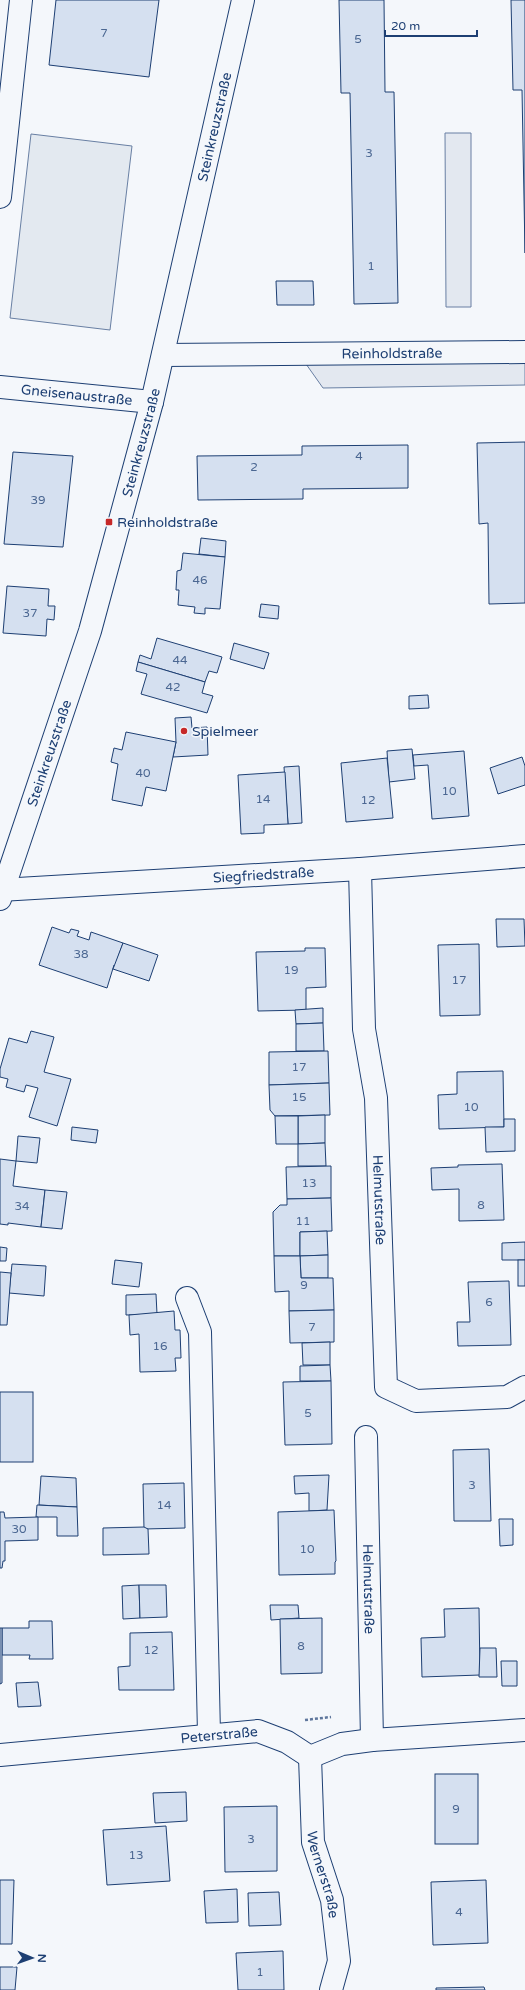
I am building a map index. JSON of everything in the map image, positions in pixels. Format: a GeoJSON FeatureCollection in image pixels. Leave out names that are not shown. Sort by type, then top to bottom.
{"type":"FeatureCollection","features":[{"type":"Feature","properties":{"kind":"street"},"geometry":{"type":"LineString","coordinates":[[0,198],[21,0]]}},
{"type":"Feature","properties":{"kind":"street","name":"Steinkreuzstraße"},"geometry":{"type":"LineString","coordinates":[[1,893],[90,631],[152,402],[243,0]]}},
{"type":"Feature","properties":{"kind":"street","name":"Reinholdstraße"},"geometry":{"type":"LineString","coordinates":[[163,355],[525,352]]}},
{"type":"Feature","properties":{"kind":"street","name":"Gneisenaustraße"},"geometry":{"type":"LineString","coordinates":[[0,387],[152,402]]}},
{"type":"Feature","properties":{"kind":"street","name":"Siegfriedstraße"},"geometry":{"type":"LineString","coordinates":[[1,893],[360,869],[525,856]]}},
{"type":"Feature","properties":{"kind":"street","name":"Helmutstraße"},"geometry":{"type":"LineString","coordinates":[[360,869],[364,1029],[376,1098],[386,1387],[416,1400],[507,1397],[525,1387]]}},
{"type":"Feature","properties":{"kind":"street"},"geometry":{"type":"LineString","coordinates":[[187,1298],[200,1332],[209,1734]]}},
{"type":"Feature","properties":{"kind":"street","name":"Helmutstraße"},"geometry":{"type":"LineString","coordinates":[[366,1437],[372,1740]]}},
{"type":"Feature","properties":{"kind":"street"},"geometry":{"type":"LineString","coordinates":[[310,1757],[342,1744],[372,1740],[525,1730]]}},
{"type":"Feature","properties":{"kind":"street","name":"Peterstraße"},"geometry":{"type":"LineString","coordinates":[[0,1755],[209,1734],[258,1731],[286,1742],[310,1757]]}},
{"type":"Feature","properties":{"kind":"street","name":"Wernerstraße"},"geometry":{"type":"LineString","coordinates":[[310,1757],[313,1842],[332,1900],[339,1961],[331,1990]]}},
{"type":"Feature","properties":{"kind":"path"},"geometry":{"type":"LineString","coordinates":[[304,1720],[372,1713]]}},
{"type":"Feature","properties":{"kind":"shaded area"},"geometry":{"type":"Polygon","coordinates":[[[445,133],[471,133],[471,307],[446,307],[445,133]]]}},
{"type":"Feature","properties":{"kind":"shaded area"},"geometry":{"type":"Polygon","coordinates":[[[31,134],[132,146],[110,330],[10,318],[31,134]]]}},
{"type":"Feature","properties":{"kind":"shaded area"},"geometry":{"type":"Polygon","coordinates":[[[525,362],[525,385],[323,388],[306,364],[525,362]]]}},
{"type":"Feature","properties":{"kind":"building"},"geometry":{"type":"Polygon","coordinates":[[[56,0],[159,0],[149,77],[49,65],[56,0]]]}},
{"type":"Feature","properties":{"kind":"building"},"geometry":{"type":"Polygon","coordinates":[[[339,0],[384,0],[385,92],[394,92],[398,303],[354,304],[350,93],[341,93],[339,0]]]}},
{"type":"Feature","properties":{"kind":"building"},"geometry":{"type":"Polygon","coordinates":[[[511,0],[525,0],[525,253],[522,90],[513,90],[511,0]]]}},
{"type":"Feature","properties":{"kind":"building"},"geometry":{"type":"Polygon","coordinates":[[[276,281],[313,281],[314,305],[277,305],[276,281]]]}},
{"type":"Feature","properties":{"kind":"building"},"geometry":{"type":"Polygon","coordinates":[[[525,442],[525,603],[489,604],[488,523],[479,524],[477,443],[525,442]]]}},
{"type":"Feature","properties":{"kind":"building"},"geometry":{"type":"Polygon","coordinates":[[[408,445],[408,488],[303,489],[303,499],[198,500],[197,456],[302,455],[302,446],[408,445]]]}},
{"type":"Feature","properties":{"kind":"building"},"geometry":{"type":"Polygon","coordinates":[[[13,452],[73,456],[63,547],[4,544],[13,452]]]}},
{"type":"Feature","properties":{"kind":"building"},"geometry":{"type":"Polygon","coordinates":[[[201,538],[226,541],[225,557],[199,554],[201,538]]]}},
{"type":"Feature","properties":{"kind":"building"},"geometry":{"type":"Polygon","coordinates":[[[183,553],[225,557],[220,609],[205,608],[205,614],[194,613],[195,607],[178,605],[179,590],[176,590],[177,571],[181,570],[183,553]]]}},
{"type":"Feature","properties":{"kind":"building"},"geometry":{"type":"Polygon","coordinates":[[[7,586],[49,589],[48,606],[55,606],[54,620],[47,619],[46,636],[3,633],[7,586]]]}},
{"type":"Feature","properties":{"kind":"building"},"geometry":{"type":"Polygon","coordinates":[[[261,604],[279,606],[278,619],[259,617],[261,604]]]}},
{"type":"Feature","properties":{"kind":"building"},"geometry":{"type":"Polygon","coordinates":[[[157,638],[222,657],[217,673],[209,671],[205,682],[138,662],[140,655],[151,659],[157,638]]]}},
{"type":"Feature","properties":{"kind":"building"},"geometry":{"type":"Polygon","coordinates":[[[234,643],[269,653],[264,669],[230,659],[234,643]]]}},
{"type":"Feature","properties":{"kind":"building"},"geometry":{"type":"Polygon","coordinates":[[[138,662],[205,682],[202,693],[213,696],[207,713],[141,694],[147,674],[136,671],[138,662]]]}},
{"type":"Feature","properties":{"kind":"building"},"geometry":{"type":"Polygon","coordinates":[[[428,695],[429,708],[409,709],[409,696],[428,695]]]}},
{"type":"Feature","properties":{"kind":"building"},"geometry":{"type":"Polygon","coordinates":[[[191,717],[192,728],[207,727],[208,755],[173,757],[176,742],[175,718],[191,717]]]}},
{"type":"Feature","properties":{"kind":"building"},"geometry":{"type":"Polygon","coordinates":[[[126,732],[176,742],[166,791],[146,787],[142,806],[112,800],[118,764],[111,762],[114,748],[122,750],[126,732]]]}},
{"type":"Feature","properties":{"kind":"building"},"geometry":{"type":"Polygon","coordinates":[[[412,749],[415,779],[389,782],[387,751],[412,749]]]}},
{"type":"Feature","properties":{"kind":"building"},"geometry":{"type":"Polygon","coordinates":[[[464,751],[469,816],[432,819],[428,765],[414,766],[413,755],[464,751]]]}},
{"type":"Feature","properties":{"kind":"building"},"geometry":{"type":"Polygon","coordinates":[[[522,757],[525,766],[525,785],[498,794],[490,768],[522,757]]]}},
{"type":"Feature","properties":{"kind":"building"},"geometry":{"type":"Polygon","coordinates":[[[387,758],[393,818],[346,822],[341,763],[387,758]]]}},
{"type":"Feature","properties":{"kind":"building"},"geometry":{"type":"Polygon","coordinates":[[[299,766],[302,823],[288,824],[284,767],[299,766]]]}},
{"type":"Feature","properties":{"kind":"building"},"geometry":{"type":"Polygon","coordinates":[[[285,772],[288,824],[264,825],[264,833],[241,834],[238,775],[285,772]]]}},
{"type":"Feature","properties":{"kind":"building"},"geometry":{"type":"Polygon","coordinates":[[[496,919],[524,919],[525,946],[497,947],[496,919]]]}},
{"type":"Feature","properties":{"kind":"building"},"geometry":{"type":"Polygon","coordinates":[[[52,927],[69,933],[71,929],[79,931],[77,936],[89,940],[91,932],[123,943],[107,988],[39,965],[52,927]]]}},
{"type":"Feature","properties":{"kind":"building"},"geometry":{"type":"Polygon","coordinates":[[[123,943],[158,955],[149,981],[113,969],[123,943]]]}},
{"type":"Feature","properties":{"kind":"building"},"geometry":{"type":"Polygon","coordinates":[[[479,944],[480,1015],[440,1016],[438,945],[479,944]]]}},
{"type":"Feature","properties":{"kind":"building"},"geometry":{"type":"Polygon","coordinates":[[[305,948],[325,948],[326,987],[306,988],[306,1010],[258,1011],[256,952],[305,951],[305,948]]]}},
{"type":"Feature","properties":{"kind":"building"},"geometry":{"type":"Polygon","coordinates":[[[323,1008],[323,1023],[296,1024],[295,1010],[323,1008]]]}},
{"type":"Feature","properties":{"kind":"building"},"geometry":{"type":"Polygon","coordinates":[[[323,1023],[324,1051],[296,1051],[296,1024],[323,1023]]]}},
{"type":"Feature","properties":{"kind":"building"},"geometry":{"type":"Polygon","coordinates":[[[31,1031],[54,1037],[44,1072],[71,1079],[57,1126],[29,1117],[38,1088],[26,1085],[24,1092],[6,1087],[8,1079],[0,1077],[0,1069],[9,1038],[27,1043],[31,1031]]]}},
{"type":"Feature","properties":{"kind":"building"},"geometry":{"type":"Polygon","coordinates":[[[328,1051],[329,1083],[269,1085],[269,1052],[328,1051]]]}},
{"type":"Feature","properties":{"kind":"building"},"geometry":{"type":"Polygon","coordinates":[[[503,1071],[504,1127],[439,1129],[438,1095],[457,1094],[457,1072],[503,1071]]]}},
{"type":"Feature","properties":{"kind":"building"},"geometry":{"type":"Polygon","coordinates":[[[329,1083],[330,1115],[275,1116],[270,1110],[269,1085],[329,1083]]]}},
{"type":"Feature","properties":{"kind":"building"},"geometry":{"type":"Polygon","coordinates":[[[325,1115],[325,1143],[298,1144],[298,1116],[325,1115]]]}},
{"type":"Feature","properties":{"kind":"building"},"geometry":{"type":"Polygon","coordinates":[[[275,1116],[298,1116],[298,1144],[276,1144],[275,1116]]]}},
{"type":"Feature","properties":{"kind":"building"},"geometry":{"type":"Polygon","coordinates":[[[504,1119],[515,1119],[515,1151],[486,1152],[485,1127],[504,1127],[504,1119]]]}},
{"type":"Feature","properties":{"kind":"building"},"geometry":{"type":"Polygon","coordinates":[[[72,1127],[98,1130],[96,1143],[71,1140],[72,1127]]]}},
{"type":"Feature","properties":{"kind":"building"},"geometry":{"type":"Polygon","coordinates":[[[18,1136],[40,1138],[37,1163],[16,1161],[18,1136]]]}},
{"type":"Feature","properties":{"kind":"building"},"geometry":{"type":"Polygon","coordinates":[[[325,1143],[326,1166],[298,1166],[298,1144],[325,1143]]]}},
{"type":"Feature","properties":{"kind":"building"},"geometry":{"type":"Polygon","coordinates":[[[0,1159],[16,1161],[13,1186],[45,1190],[41,1227],[8,1223],[8,1225],[0,1224],[0,1159]]]}},
{"type":"Feature","properties":{"kind":"building"},"geometry":{"type":"Polygon","coordinates":[[[502,1164],[504,1220],[459,1221],[459,1189],[432,1190],[431,1168],[458,1167],[458,1165],[502,1164]]]}},
{"type":"Feature","properties":{"kind":"building"},"geometry":{"type":"Polygon","coordinates":[[[331,1166],[331,1198],[287,1199],[286,1167],[331,1166]]]}},
{"type":"Feature","properties":{"kind":"building"},"geometry":{"type":"Polygon","coordinates":[[[45,1190],[67,1192],[62,1229],[41,1227],[45,1190]]]}},
{"type":"Feature","properties":{"kind":"building"},"geometry":{"type":"Polygon","coordinates":[[[331,1198],[332,1231],[300,1232],[300,1256],[274,1256],[273,1212],[280,1205],[287,1205],[287,1199],[331,1198]]]}},
{"type":"Feature","properties":{"kind":"building"},"geometry":{"type":"Polygon","coordinates":[[[327,1231],[328,1255],[300,1256],[300,1232],[327,1231]]]}},
{"type":"Feature","properties":{"kind":"building"},"geometry":{"type":"Polygon","coordinates":[[[525,1242],[525,1260],[502,1260],[502,1243],[525,1242]]]}},
{"type":"Feature","properties":{"kind":"building"},"geometry":{"type":"Polygon","coordinates":[[[0,1247],[7,1248],[6,1261],[0,1261],[0,1247]]]}},
{"type":"Feature","properties":{"kind":"building"},"geometry":{"type":"Polygon","coordinates":[[[328,1255],[328,1278],[301,1278],[300,1256],[328,1255]]]}},
{"type":"Feature","properties":{"kind":"building"},"geometry":{"type":"Polygon","coordinates":[[[274,1256],[300,1256],[301,1278],[333,1278],[334,1310],[289,1311],[289,1291],[275,1292],[274,1256]]]}},
{"type":"Feature","properties":{"kind":"building"},"geometry":{"type":"Polygon","coordinates":[[[115,1260],[142,1263],[139,1287],[112,1284],[115,1260]]]}},
{"type":"Feature","properties":{"kind":"building"},"geometry":{"type":"Polygon","coordinates":[[[518,1260],[525,1260],[525,1286],[518,1286],[518,1260]]]}},
{"type":"Feature","properties":{"kind":"building"},"geometry":{"type":"Polygon","coordinates":[[[12,1264],[46,1266],[44,1296],[9,1293],[12,1264]]]}},
{"type":"Feature","properties":{"kind":"building"},"geometry":{"type":"Polygon","coordinates":[[[0,1272],[11,1273],[7,1325],[0,1325],[0,1272]]]}},
{"type":"Feature","properties":{"kind":"building"},"geometry":{"type":"Polygon","coordinates":[[[509,1281],[511,1345],[458,1346],[457,1322],[470,1322],[468,1282],[509,1281]]]}},
{"type":"Feature","properties":{"kind":"building"},"geometry":{"type":"Polygon","coordinates":[[[156,1294],[157,1314],[126,1315],[126,1295],[156,1294]]]}},
{"type":"Feature","properties":{"kind":"building"},"geometry":{"type":"Polygon","coordinates":[[[334,1310],[334,1342],[290,1343],[289,1311],[334,1310]]]}},
{"type":"Feature","properties":{"kind":"building"},"geometry":{"type":"Polygon","coordinates":[[[174,1311],[175,1330],[180,1330],[181,1358],[175,1358],[176,1371],[140,1372],[139,1334],[130,1335],[129,1315],[174,1311]]]}},
{"type":"Feature","properties":{"kind":"building"},"geometry":{"type":"Polygon","coordinates":[[[330,1342],[330,1365],[303,1365],[302,1343],[330,1342]]]}},
{"type":"Feature","properties":{"kind":"building"},"geometry":{"type":"Polygon","coordinates":[[[330,1365],[331,1381],[300,1381],[300,1366],[330,1365]]]}},
{"type":"Feature","properties":{"kind":"building"},"geometry":{"type":"Polygon","coordinates":[[[331,1381],[332,1444],[285,1445],[283,1382],[331,1381]]]}},
{"type":"Feature","properties":{"kind":"building"},"geometry":{"type":"Polygon","coordinates":[[[0,1392],[33,1392],[33,1462],[0,1462],[0,1392]]]}},
{"type":"Feature","properties":{"kind":"building"},"geometry":{"type":"Polygon","coordinates":[[[489,1449],[491,1521],[454,1521],[453,1450],[489,1449]]]}},
{"type":"Feature","properties":{"kind":"building"},"geometry":{"type":"Polygon","coordinates":[[[329,1475],[327,1510],[309,1511],[309,1493],[295,1494],[294,1476],[329,1475]]]}},
{"type":"Feature","properties":{"kind":"building"},"geometry":{"type":"Polygon","coordinates":[[[41,1476],[76,1478],[77,1507],[39,1505],[41,1476]]]}},
{"type":"Feature","properties":{"kind":"building"},"geometry":{"type":"Polygon","coordinates":[[[184,1483],[185,1528],[144,1529],[143,1484],[184,1483]]]}},
{"type":"Feature","properties":{"kind":"building"},"geometry":{"type":"Polygon","coordinates":[[[37,1505],[77,1507],[78,1536],[57,1536],[57,1517],[36,1517],[37,1505]]]}},
{"type":"Feature","properties":{"kind":"building"},"geometry":{"type":"Polygon","coordinates":[[[334,1510],[336,1561],[335,1574],[279,1575],[278,1512],[334,1510]]]}},
{"type":"Feature","properties":{"kind":"building"},"geometry":{"type":"Polygon","coordinates":[[[0,1512],[4,1512],[5,1518],[38,1517],[38,1540],[5,1541],[5,1561],[3,1561],[2,1568],[0,1568],[0,1512]]]}},
{"type":"Feature","properties":{"kind":"building"},"geometry":{"type":"Polygon","coordinates":[[[499,1519],[513,1519],[513,1545],[500,1546],[499,1519]]]}},
{"type":"Feature","properties":{"kind":"building"},"geometry":{"type":"Polygon","coordinates":[[[144,1527],[148,1529],[149,1554],[103,1555],[103,1528],[144,1527]]]}},
{"type":"Feature","properties":{"kind":"building"},"geometry":{"type":"Polygon","coordinates":[[[139,1585],[140,1618],[123,1619],[122,1586],[139,1585]]]}},
{"type":"Feature","properties":{"kind":"building"},"geometry":{"type":"Polygon","coordinates":[[[139,1585],[166,1585],[167,1617],[140,1618],[139,1585]]]}},
{"type":"Feature","properties":{"kind":"building"},"geometry":{"type":"Polygon","coordinates":[[[270,1605],[298,1605],[299,1618],[271,1620],[270,1605]]]}},
{"type":"Feature","properties":{"kind":"building"},"geometry":{"type":"Polygon","coordinates":[[[479,1608],[480,1675],[422,1677],[421,1638],[445,1637],[444,1609],[479,1608]]]}},
{"type":"Feature","properties":{"kind":"building"},"geometry":{"type":"Polygon","coordinates":[[[322,1618],[322,1673],[281,1674],[280,1619],[322,1618]]]}},
{"type":"Feature","properties":{"kind":"building"},"geometry":{"type":"Polygon","coordinates":[[[29,1621],[52,1621],[53,1659],[29,1659],[30,1655],[2,1655],[2,1628],[29,1628],[29,1621]]]}},
{"type":"Feature","properties":{"kind":"building"},"geometry":{"type":"Polygon","coordinates":[[[0,1628],[2,1628],[2,1683],[0,1684],[0,1628]]]}},
{"type":"Feature","properties":{"kind":"building"},"geometry":{"type":"Polygon","coordinates":[[[172,1632],[174,1690],[119,1690],[118,1667],[130,1666],[130,1633],[172,1632]]]}},
{"type":"Feature","properties":{"kind":"building"},"geometry":{"type":"Polygon","coordinates":[[[480,1648],[496,1648],[497,1677],[479,1677],[480,1648]]]}},
{"type":"Feature","properties":{"kind":"building"},"geometry":{"type":"Polygon","coordinates":[[[501,1661],[517,1661],[517,1686],[502,1686],[501,1661]]]}},
{"type":"Feature","properties":{"kind":"building"},"geometry":{"type":"Polygon","coordinates":[[[38,1682],[41,1706],[18,1707],[16,1683],[38,1682]]]}},
{"type":"Feature","properties":{"kind":"building"},"geometry":{"type":"Polygon","coordinates":[[[435,1774],[478,1774],[478,1844],[435,1844],[435,1774]]]}},
{"type":"Feature","properties":{"kind":"building"},"geometry":{"type":"Polygon","coordinates":[[[186,1792],[187,1821],[155,1823],[153,1793],[186,1792]]]}},
{"type":"Feature","properties":{"kind":"building"},"geometry":{"type":"Polygon","coordinates":[[[277,1806],[277,1871],[225,1872],[224,1807],[277,1806]]]}},
{"type":"Feature","properties":{"kind":"building"},"geometry":{"type":"Polygon","coordinates":[[[166,1826],[170,1881],[107,1885],[103,1830],[166,1826]]]}},
{"type":"Feature","properties":{"kind":"building"},"geometry":{"type":"Polygon","coordinates":[[[0,1880],[14,1880],[12,1944],[0,1944],[0,1880]]]}},
{"type":"Feature","properties":{"kind":"building"},"geometry":{"type":"Polygon","coordinates":[[[486,1880],[488,1943],[433,1945],[431,1882],[486,1880]]]}},
{"type":"Feature","properties":{"kind":"building"},"geometry":{"type":"Polygon","coordinates":[[[237,1889],[238,1922],[206,1923],[204,1891],[237,1889]]]}},
{"type":"Feature","properties":{"kind":"building"},"geometry":{"type":"Polygon","coordinates":[[[279,1892],[281,1925],[249,1926],[248,1893],[279,1892]]]}},
{"type":"Feature","properties":{"kind":"building"},"geometry":{"type":"Polygon","coordinates":[[[283,1951],[284,1990],[238,1990],[236,1953],[283,1951]]]}},
{"type":"Feature","properties":{"kind":"building"},"geometry":{"type":"Polygon","coordinates":[[[0,1967],[17,1967],[15,1990],[0,1990],[0,1967]]]}},
{"type":"Feature","properties":{"kind":"building"},"geometry":{"type":"Polygon","coordinates":[[[484,1987],[485,1990],[436,1990],[436,1988],[484,1987]]]}},
{"type":"Feature","properties":{"kind":"place","name":"Reinholdstraße"},"geometry":{"type":"Point","coordinates":[109,522]}},
{"type":"Feature","properties":{"kind":"place","name":"Spielmeer"},"geometry":{"type":"Point","coordinates":[184,731]}}]}
